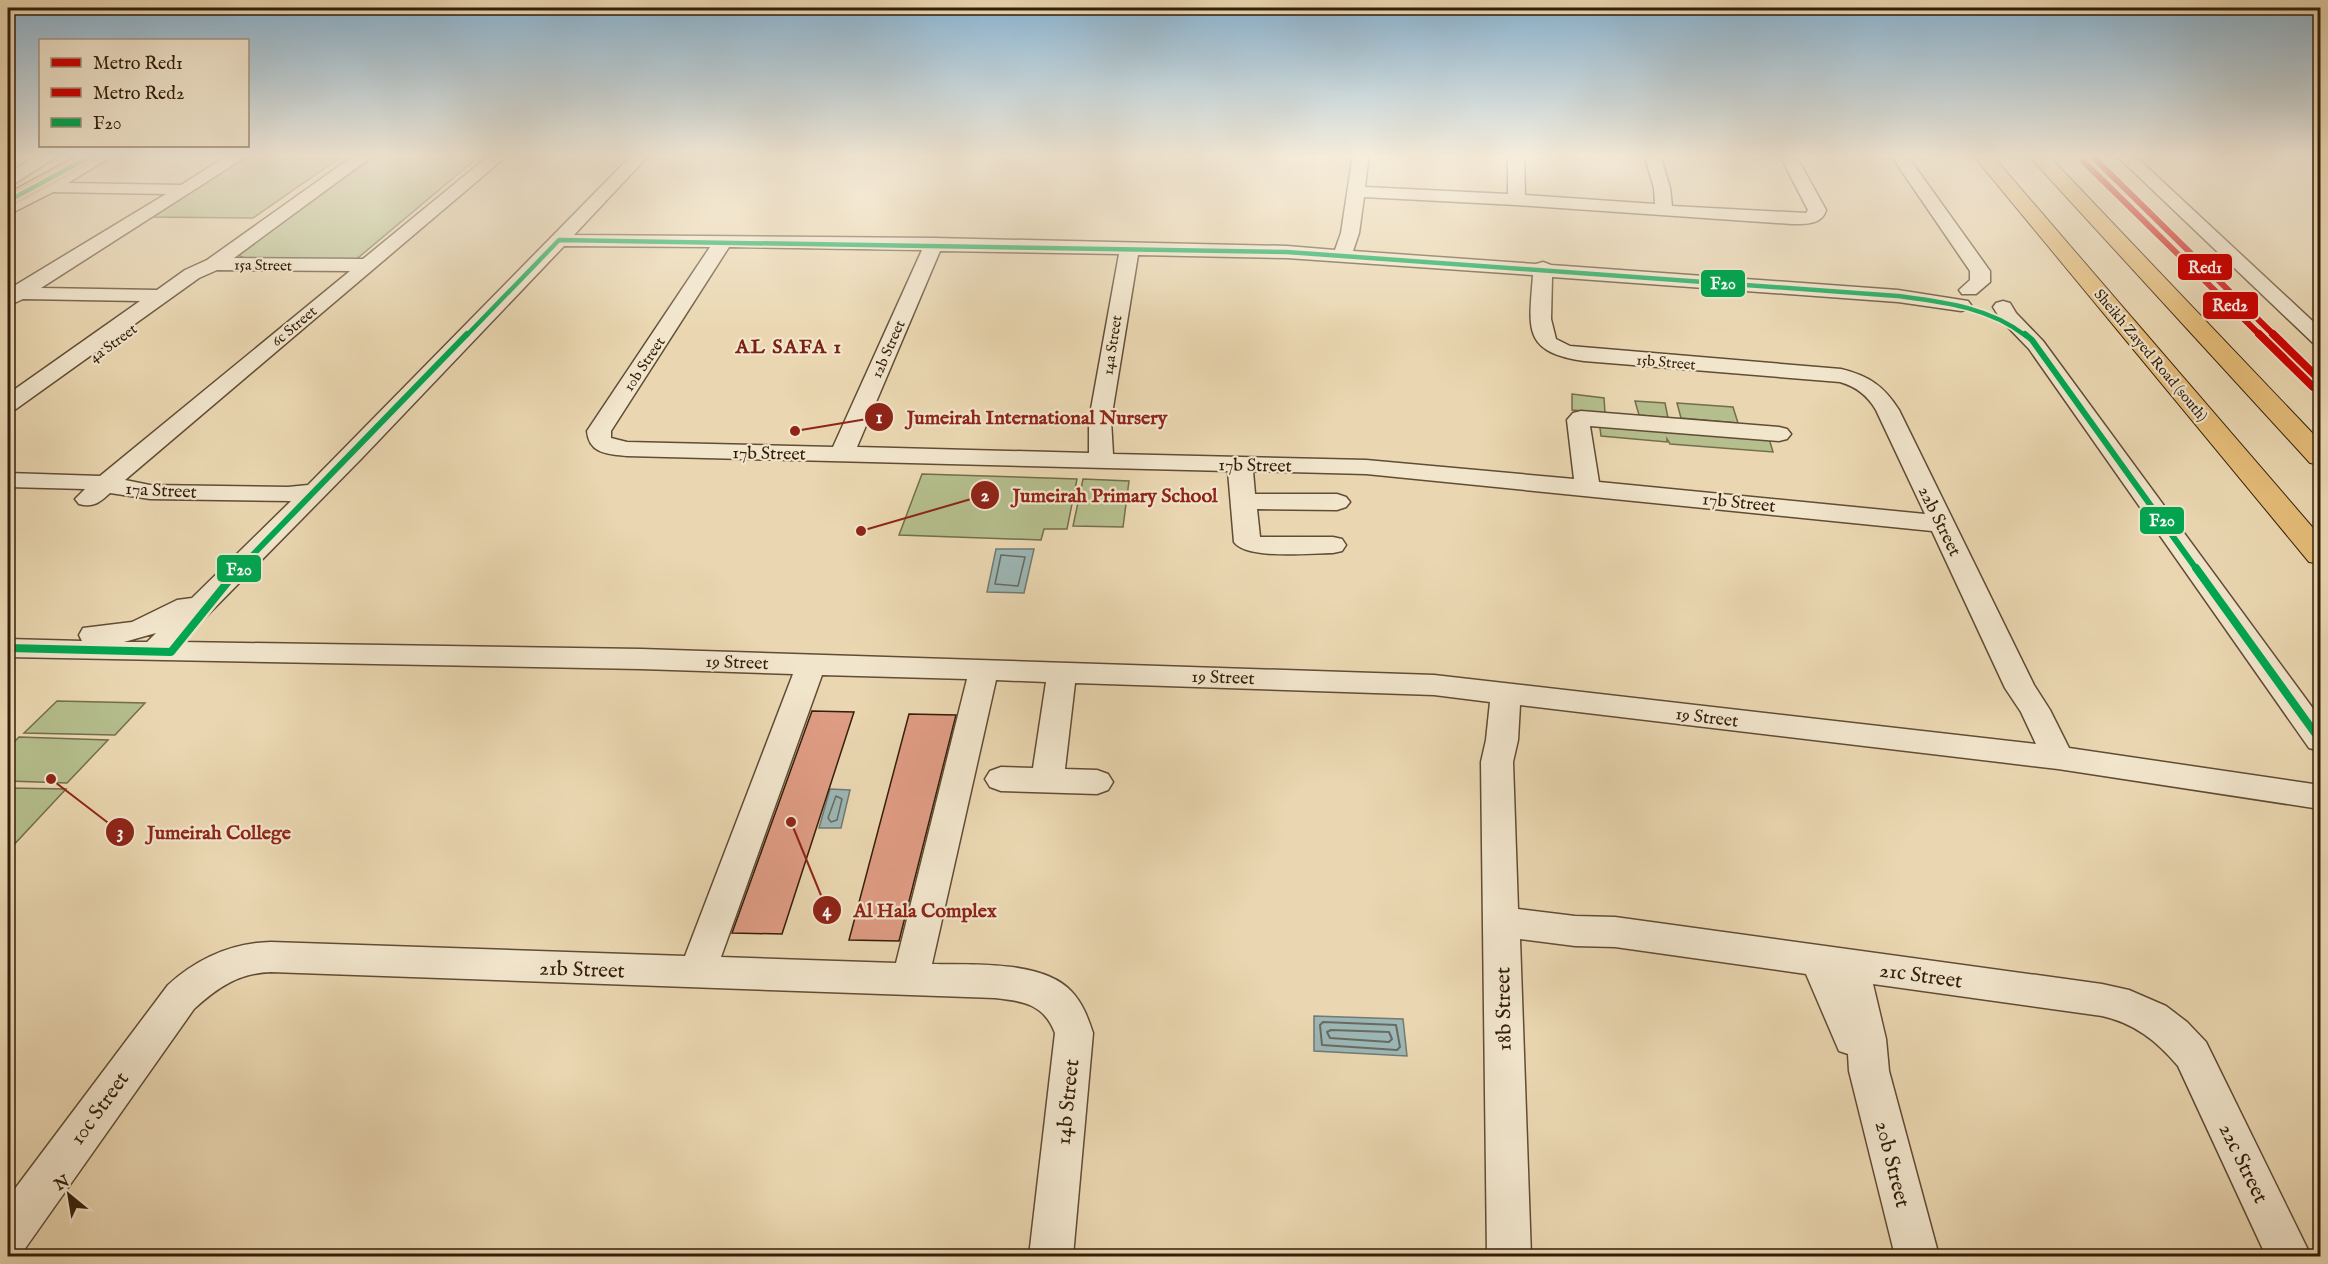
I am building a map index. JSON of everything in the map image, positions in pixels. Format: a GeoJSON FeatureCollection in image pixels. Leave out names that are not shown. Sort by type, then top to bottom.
{"type":"FeatureCollection","features":[{"type":"Feature","properties":{"kind":"main road","name":"Sheikh Zayed Road (south)"},"geometry":{"type":"LineString","coordinates":[[2031,213],[2320,555]]}},
{"type":"Feature","properties":{"kind":"main road"},"geometry":{"type":"LineString","coordinates":[[2091,213],[2320,457]]}},
{"type":"Feature","properties":{"kind":"street"},"geometry":{"type":"LineString","coordinates":[[10,295],[138,213]]}},
{"type":"Feature","properties":{"kind":"street"},"geometry":{"type":"LineString","coordinates":[[10,295],[145,213]]}},
{"type":"Feature","properties":{"kind":"street","name":"4a Street"},"geometry":{"type":"LineString","coordinates":[[8,419],[161,296],[197,271],[214,264],[285,213]]}},
{"type":"Feature","properties":{"kind":"street","name":"6c Street"},"geometry":{"type":"LineString","coordinates":[[97,492],[429,213]]}},
{"type":"Feature","properties":{"kind":"street"},"geometry":{"type":"LineString","coordinates":[[166,648],[212,604],[227,581],[291,514],[586,213]]}},
{"type":"Feature","properties":{"kind":"street"},"geometry":{"type":"LineString","coordinates":[[1348,255],[1353,213]]}},
{"type":"Feature","properties":{"kind":"street"},"geometry":{"type":"LineString","coordinates":[[1700,213],[1792,219],[1810,218],[1817,213]]}},
{"type":"Feature","properties":{"kind":"street"},"geometry":{"type":"LineString","coordinates":[[1939,213],[1980,271],[1980,282],[1961,296]]}},
{"type":"Feature","properties":{"kind":"street"},"geometry":{"type":"LineString","coordinates":[[2186,213],[2320,339]]}},
{"type":"Feature","properties":{"kind":"street"},"geometry":{"type":"LineString","coordinates":[[562,238],[1124,248],[1348,255],[1898,296],[1995,297],[2003,304],[2008,316],[2024,331],[2320,740]]}},
{"type":"Feature","properties":{"kind":"street","name":"10b Street"},"geometry":{"type":"LineString","coordinates":[[627,448],[604,444],[600,441],[599,431],[710,264],[729,241]]}},
{"type":"Feature","properties":{"kind":"street","name":"12b Street"},"geometry":{"type":"LineString","coordinates":[[842,454],[934,244]]}},
{"type":"Feature","properties":{"kind":"street","name":"14a Street"},"geometry":{"type":"LineString","coordinates":[[1093,461],[1124,271],[1124,248]]}},
{"type":"Feature","properties":{"kind":"street","name":"4a Street"},"geometry":{"type":"LineString","coordinates":[[8,404],[81,359],[208,274],[214,264]]}},
{"type":"Feature","properties":{"kind":"street","name":"15a Street"},"geometry":{"type":"LineString","coordinates":[[214,264],[364,267]]}},
{"type":"Feature","properties":{"kind":"street","name":"15b Street"},"geometry":{"type":"LineString","coordinates":[[1537,268],[1545,340],[1565,352],[1841,376]]}},
{"type":"Feature","properties":{"kind":"street"},"geometry":{"type":"LineString","coordinates":[[10,295],[161,296]]}},
{"type":"Feature","properties":{"kind":"street"},"geometry":{"type":"LineString","coordinates":[[1961,296],[1983,311],[2024,331]]}},
{"type":"Feature","properties":{"kind":"street"},"geometry":{"type":"LineString","coordinates":[[1983,311],[1999,310],[2003,307]]}},
{"type":"Feature","properties":{"kind":"street","name":"22b Street"},"geometry":{"type":"LineString","coordinates":[[1841,376],[1869,385],[1879,394],[2020,688],[2036,710],[2046,756]]}},
{"type":"Feature","properties":{"kind":"street"},"geometry":{"type":"LineString","coordinates":[[1587,487],[1578,420],[1581,418],[1779,434]]}},
{"type":"Feature","properties":{"kind":"street","name":"17b Street"},"geometry":{"type":"LineString","coordinates":[[627,448],[1389,469],[1940,520]]}},
{"type":"Feature","properties":{"kind":"street"},"geometry":{"type":"LineString","coordinates":[[1240,465],[1246,540],[1250,544],[1333,545]]}},
{"type":"Feature","properties":{"kind":"street","name":"17a Street"},"geometry":{"type":"LineString","coordinates":[[8,480],[89,482],[97,492],[271,504],[283,507],[291,514]]}},
{"type":"Feature","properties":{"kind":"street","name":"17a Street"},"geometry":{"type":"LineString","coordinates":[[8,496],[97,492],[288,494],[315,492]]}},
{"type":"Feature","properties":{"kind":"street"},"geometry":{"type":"LineString","coordinates":[[1243,501],[1337,502]]}},
{"type":"Feature","properties":{"kind":"street"},"geometry":{"type":"LineString","coordinates":[[45,637],[107,635],[139,629],[170,617],[227,581]]}},
{"type":"Feature","properties":{"kind":"street","name":"19 Street"},"geometry":{"type":"LineString","coordinates":[[8,634],[225,651],[811,664],[1395,683],[1495,691],[2046,756],[2320,797]]}},
{"type":"Feature","properties":{"kind":"street","name":"19 Street"},"geometry":{"type":"LineString","coordinates":[[8,648],[166,648]]}},
{"type":"Feature","properties":{"kind":"street"},"geometry":{"type":"LineString","coordinates":[[697,973],[811,664]]}},
{"type":"Feature","properties":{"kind":"street"},"geometry":{"type":"LineString","coordinates":[[910,980],[984,669]]}},
{"type":"Feature","properties":{"kind":"street"},"geometry":{"type":"LineString","coordinates":[[1047,780],[1062,672]]}},
{"type":"Feature","properties":{"kind":"street","name":"18b Street"},"geometry":{"type":"LineString","coordinates":[[1495,691],[1502,740],[1497,762],[1509,1257]]}},
{"type":"Feature","properties":{"kind":"street"},"geometry":{"type":"LineString","coordinates":[[1001,779],[1097,782]]}},
{"type":"Feature","properties":{"kind":"street","name":"19 Street"},"geometry":{"type":"LineString","coordinates":[[2216,781],[2237,779],[2320,783]]}},
{"type":"Feature","properties":{"kind":"street","name":"21c Street"},"geometry":{"type":"LineString","coordinates":[[1501,912],[1575,932],[1615,932],[2121,1003],[2162,1023],[2192,1054],[2200,1070]]}},
{"type":"Feature","properties":{"kind":"street","name":"21b Street"},"geometry":{"type":"LineString","coordinates":[[170,1011],[194,984],[209,973],[227,963],[258,956],[1014,984]]}},
{"type":"Feature","properties":{"kind":"street","name":"20b Street"},"geometry":{"type":"LineString","coordinates":[[1835,963],[1866,1039],[1869,1071],[1917,1257]]}},
{"type":"Feature","properties":{"kind":"street","name":"14b Street"},"geometry":{"type":"LineString","coordinates":[[1014,984],[1048,992],[1061,1003],[1070,1017],[1074,1033],[1051,1257]]}},
{"type":"Feature","properties":{"kind":"street","name":"10c Street"},"geometry":{"type":"LineString","coordinates":[[8,1234],[170,1011]]}},
{"type":"Feature","properties":{"kind":"street","name":"22c Street"},"geometry":{"type":"LineString","coordinates":[[2200,1070],[2289,1257]]}},
{"type":"Feature","properties":{"kind":"green space"},"geometry":{"type":"Polygon","coordinates":[[[151,213],[260,213],[253,218],[145,217],[151,213]]]}},
{"type":"Feature","properties":{"kind":"green space"},"geometry":{"type":"Polygon","coordinates":[[[296,213],[412,213],[353,262],[248,259],[237,255],[296,213]]]}},
{"type":"Feature","properties":{"kind":"green space"},"geometry":{"type":"Polygon","coordinates":[[[1572,394],[1604,398],[1605,413],[1572,410],[1572,394]]]}},
{"type":"Feature","properties":{"kind":"green space"},"geometry":{"type":"Polygon","coordinates":[[[1635,401],[1665,403],[1668,418],[1639,415],[1635,401]]]}},
{"type":"Feature","properties":{"kind":"green space"},"geometry":{"type":"Polygon","coordinates":[[[1677,403],[1733,407],[1738,423],[1681,418],[1677,403]]]}},
{"type":"Feature","properties":{"kind":"green space"},"geometry":{"type":"Polygon","coordinates":[[[1599,420],[1768,435],[1773,452],[1670,444],[1667,439],[1667,442],[1601,436],[1599,420]]]}},
{"type":"Feature","properties":{"kind":"green space"},"geometry":{"type":"Polygon","coordinates":[[[922,474],[1077,479],[1067,529],[1044,529],[1041,540],[899,535],[922,474]]]}},
{"type":"Feature","properties":{"kind":"green space"},"geometry":{"type":"Polygon","coordinates":[[[1083,479],[1129,481],[1123,527],[1073,526],[1083,479]]]}},
{"type":"Feature","properties":{"kind":"green space"},"geometry":{"type":"Polygon","coordinates":[[[57,701],[145,703],[115,735],[24,733],[57,701]]]}},
{"type":"Feature","properties":{"kind":"green space"},"geometry":{"type":"Polygon","coordinates":[[[19,737],[108,740],[67,783],[8,781],[8,748],[19,737]]]}},
{"type":"Feature","properties":{"kind":"green space"},"geometry":{"type":"Polygon","coordinates":[[[8,788],[66,789],[8,851],[8,788]]]}},
{"type":"Feature","properties":{"kind":"water"},"geometry":{"type":"Polygon","coordinates":[[[996,549],[1034,549],[1024,593],[987,592],[996,549]]]}},
{"type":"Feature","properties":{"kind":"water"},"geometry":{"type":"Polygon","coordinates":[[[830,789],[850,790],[841,828],[819,828],[830,789]]]}},
{"type":"Feature","properties":{"kind":"water"},"geometry":{"type":"Polygon","coordinates":[[[1314,1016],[1403,1019],[1407,1056],[1314,1051],[1314,1016]]]}},
{"type":"Feature","properties":{"kind":"building"},"geometry":{"type":"Polygon","coordinates":[[[812,711],[854,712],[782,934],[732,933],[812,711]]]}},
{"type":"Feature","properties":{"kind":"building"},"geometry":{"type":"Polygon","coordinates":[[[909,714],[956,715],[899,941],[849,940],[909,714]]]}},
{"type":"Feature","properties":{"kind":"metro line","name":"Red2"},"geometry":{"type":"LineString","coordinates":[[2136,213],[2313,387]]}},
{"type":"Feature","properties":{"kind":"metro line","name":"Red1"},"geometry":{"type":"LineString","coordinates":[[2150,213],[2320,380]]}},
{"type":"Feature","properties":{"kind":"transit line","name":"F20"},"geometry":{"type":"LineString","coordinates":[[8,648],[171,652],[212,604],[227,581],[559,240],[1287,252],[1898,296],[1969,308],[2002,320],[2032,340],[2320,740]]}},
{"type":"Feature","properties":{"kind":"place","name":"Jumeirah International Nursery"},"geometry":{"type":"Point","coordinates":[795,431]}},
{"type":"Feature","properties":{"kind":"place","name":"Jumeirah Primary School"},"geometry":{"type":"Point","coordinates":[861,531]}},
{"type":"Feature","properties":{"kind":"place","name":"Jumeirah College"},"geometry":{"type":"Point","coordinates":[51,779]}},
{"type":"Feature","properties":{"kind":"place","name":"Al Hala Complex"},"geometry":{"type":"Point","coordinates":[791,822]}},
{"type":"Feature","properties":{"kind":"district","name":"AL SAFA 1"},"geometry":{"type":"Point","coordinates":[789,346]}}]}
